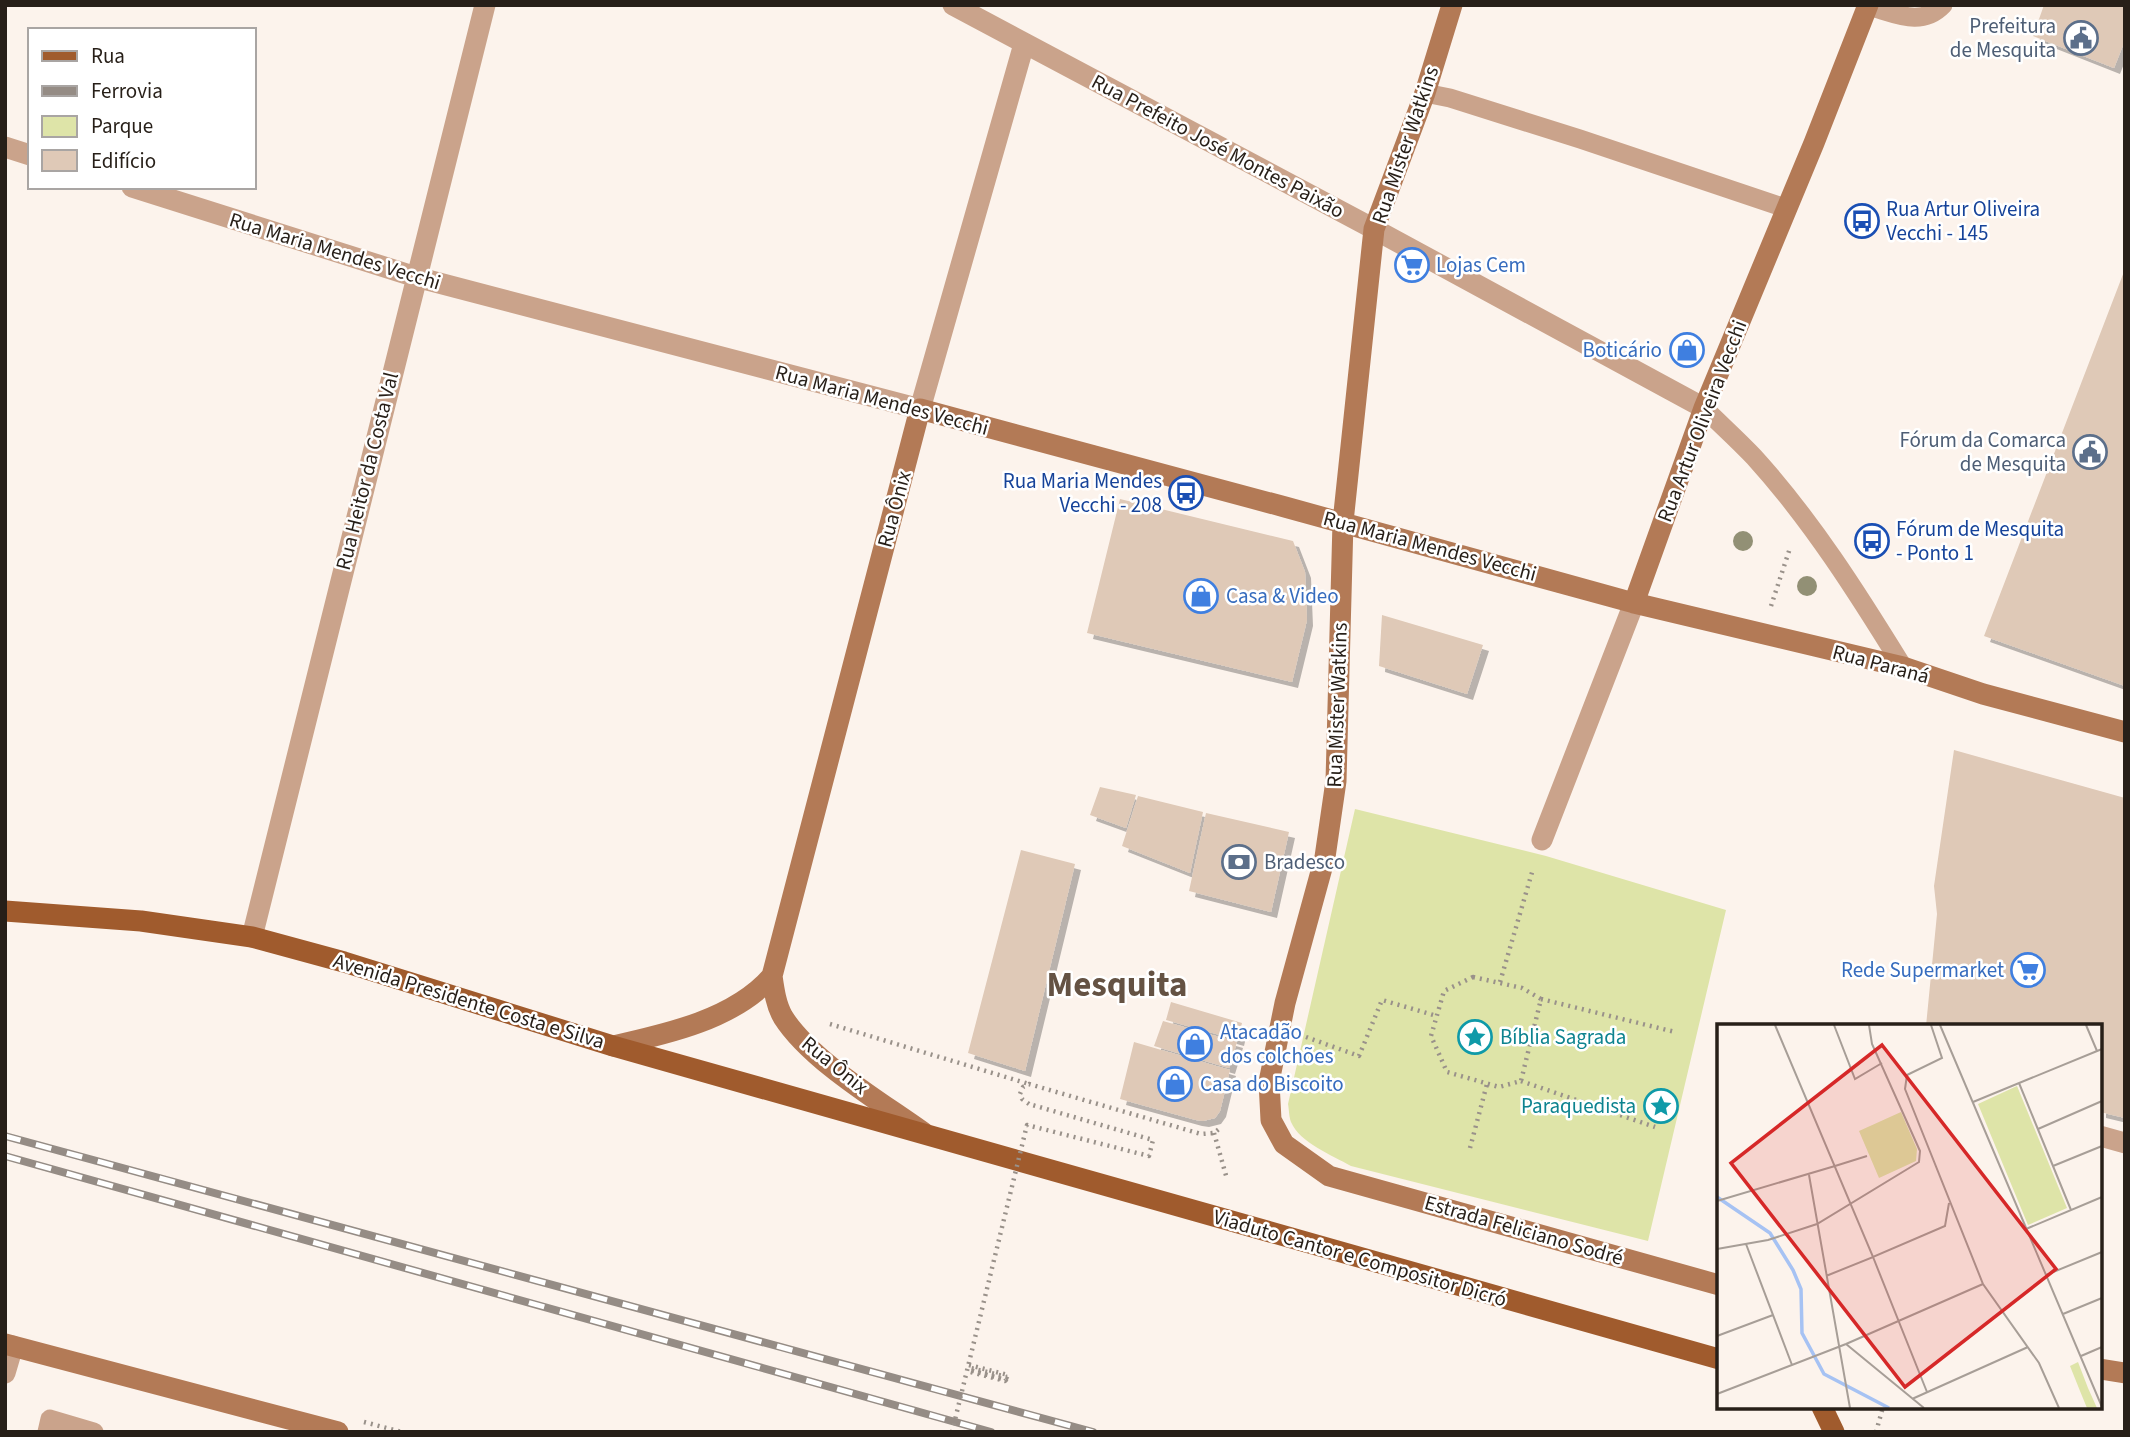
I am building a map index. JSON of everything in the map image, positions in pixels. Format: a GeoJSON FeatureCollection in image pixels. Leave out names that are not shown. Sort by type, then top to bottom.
{"type":"FeatureCollection","features":[{"type":"Feature","properties":{"kind":"main road","name":"Rua Mister Watkins"},"geometry":{"type":"LineString","coordinates":[[1329,1175],[1284,1144],[1271,1120],[1269,1082],[1279,1028],[1325,857],[1336,781],[1343,522],[1374,229],[1425,93],[1452,5]]}},
{"type":"Feature","properties":{"kind":"main road","name":"Rua Artur Oliveira Vecchi"},"geometry":{"type":"LineString","coordinates":[[1634,603],[1704,408],[1868,5]]}},
{"type":"Feature","properties":{"kind":"main road","name":"Rua Maria Mendes Vecchi"},"geometry":{"type":"LineString","coordinates":[[920,409],[1634,603]]}},
{"type":"Feature","properties":{"kind":"main road","name":"Rua Ônix"},"geometry":{"type":"LineString","coordinates":[[920,409],[772,976],[782,1015],[814,1052],[925,1134]]}},
{"type":"Feature","properties":{"kind":"main road","name":"Rua Paraná"},"geometry":{"type":"LineString","coordinates":[[1634,603],[1903,667],[1983,694],[2125,732]]}},
{"type":"Feature","properties":{"kind":"main road","name":"Avenida Presidente Costa e Silva"},"geometry":{"type":"LineString","coordinates":[[5,911],[141,921],[251,937],[355,965],[613,1046],[1001,1157]]}},
{"type":"Feature","properties":{"kind":"main road"},"geometry":{"type":"LineString","coordinates":[[613,1046],[672,1032],[732,1008],[761,988],[772,976]]}},
{"type":"Feature","properties":{"kind":"main road","name":"Viaduto Cantor e Compositor Dicró"},"geometry":{"type":"LineString","coordinates":[[1001,1157],[1717,1358]]}},
{"type":"Feature","properties":{"kind":"main road","name":"Estrada Feliciano Sodré"},"geometry":{"type":"LineString","coordinates":[[1329,1175],[1717,1283]]}},
{"type":"Feature","properties":{"kind":"main road"},"geometry":{"type":"LineString","coordinates":[[9,1345],[338,1432]]}},
{"type":"Feature","properties":{"kind":"main road"},"geometry":{"type":"LineString","coordinates":[[2102,1369],[2125,1373]]}},
{"type":"Feature","properties":{"kind":"main road"},"geometry":{"type":"LineString","coordinates":[[1823,1409],[1833,1432]]}},
{"type":"Feature","properties":{"kind":"street","name":"Rua Heitor da Costa Val"},"geometry":{"type":"LineString","coordinates":[[251,937],[485,5]]}},
{"type":"Feature","properties":{"kind":"street","name":"Rua Prefeito José Montes Paixão"},"geometry":{"type":"LineString","coordinates":[[953,5],[1704,408]]}},
{"type":"Feature","properties":{"kind":"street","name":"Rua Ônix"},"geometry":{"type":"LineString","coordinates":[[920,409],[1024,44]]}},
{"type":"Feature","properties":{"kind":"street"},"geometry":{"type":"LineString","coordinates":[[5,147],[28,154]]}},
{"type":"Feature","properties":{"kind":"street","name":"Rua Maria Mendes Vecchi"},"geometry":{"type":"LineString","coordinates":[[138,189],[416,277],[920,409]]}},
{"type":"Feature","properties":{"kind":"street","name":"Rua Artur Oliveira Vecchi"},"geometry":{"type":"LineString","coordinates":[[1542,840],[1634,603]]}},
{"type":"Feature","properties":{"kind":"street"},"geometry":{"type":"LineString","coordinates":[[2102,1137],[2125,1143]]}},
{"type":"Feature","properties":{"kind":"street"},"geometry":{"type":"LineString","coordinates":[[5,1373],[9,1345]]}},
{"type":"Feature","properties":{"kind":"lane"},"geometry":{"type":"LineString","coordinates":[[1868,5],[1920,19],[1936,13],[1943,5]]}},
{"type":"Feature","properties":{"kind":"lane"},"geometry":{"type":"LineString","coordinates":[[1425,93],[1450,98],[1567,135],[1785,208]]}},
{"type":"Feature","properties":{"kind":"lane"},"geometry":{"type":"LineString","coordinates":[[1704,408],[1754,457],[1802,514],[1850,581],[1903,667]]}},
{"type":"Feature","properties":{"kind":"lane"},"geometry":{"type":"LineString","coordinates":[[47,1432],[50,1419],[94,1432]]}},
{"type":"Feature","properties":{"kind":"path"},"geometry":{"type":"LineString","coordinates":[[1762,634],[1802,514]]}},
{"type":"Feature","properties":{"kind":"path"},"geometry":{"type":"LineString","coordinates":[[1500,982],[1542,840]]}},
{"type":"Feature","properties":{"kind":"path"},"geometry":{"type":"LineString","coordinates":[[1655,1127],[1521,1081],[1500,1087],[1447,1072],[1431,1036],[1444,991],[1473,976],[1522,988],[1541,999],[1675,1032]]}},
{"type":"Feature","properties":{"kind":"path"},"geometry":{"type":"LineString","coordinates":[[1279,1028],[1359,1056],[1382,999],[1437,1016]]}},
{"type":"Feature","properties":{"kind":"path"},"geometry":{"type":"LineString","coordinates":[[1521,1081],[1541,999]]}},
{"type":"Feature","properties":{"kind":"path"},"geometry":{"type":"LineString","coordinates":[[829,1024],[1201,1133],[1216,1131],[1227,1179]]}},
{"type":"Feature","properties":{"kind":"path"},"geometry":{"type":"LineString","coordinates":[[952,1432],[1027,1125],[1149,1156],[1153,1140],[1029,1104],[1020,1094],[1028,1084]]}},
{"type":"Feature","properties":{"kind":"path"},"geometry":{"type":"LineString","coordinates":[[1470,1148],[1487,1084]]}},
{"type":"Feature","properties":{"kind":"path"},"geometry":{"type":"LineString","coordinates":[[969,1365],[1008,1375],[1007,1377],[971,1368],[970,1370],[1005,1381],[970,1372],[969,1374]]}},
{"type":"Feature","properties":{"kind":"path"},"geometry":{"type":"LineString","coordinates":[[1876,1432],[1883,1409]]}},
{"type":"Feature","properties":{"kind":"green space"},"geometry":{"type":"Polygon","coordinates":[[[1355,809],[1546,856],[1726,910],[1648,1241],[1351,1166],[1317,1148],[1295,1129],[1290,1120],[1288,1104],[1355,809]]]}},
{"type":"Feature","properties":{"kind":"building","name":"Prefeitura de Mesquita"},"geometry":{"type":"Polygon","coordinates":[[[2044,5],[2125,5],[2125,40],[2114,68],[2033,36],[2044,5]]]}},
{"type":"Feature","properties":{"kind":"building","name":"Fórum da Comarca de Mesquita"},"geometry":{"type":"Polygon","coordinates":[[[2125,269],[2125,686],[1984,636],[2125,269]]]}},
{"type":"Feature","properties":{"kind":"building","name":"Casa & Video"},"geometry":{"type":"Polygon","coordinates":[[[1120,499],[1293,541],[1305,572],[1307,620],[1292,682],[1087,633],[1120,499]]]}},
{"type":"Feature","properties":{"kind":"building"},"geometry":{"type":"Polygon","coordinates":[[[1382,615],[1483,645],[1467,694],[1379,666],[1382,615]]]}},
{"type":"Feature","properties":{"kind":"building","name":"Rede Supermarket"},"geometry":{"type":"Polygon","coordinates":[[[1954,750],[2125,798],[2125,1118],[2102,1112],[2102,1024],[1926,1024],[1937,914],[1934,886],[1954,750]]]}},
{"type":"Feature","properties":{"kind":"building"},"geometry":{"type":"Polygon","coordinates":[[[1100,787],[1136,795],[1126,828],[1090,815],[1100,787]]]}},
{"type":"Feature","properties":{"kind":"building"},"geometry":{"type":"Polygon","coordinates":[[[1138,796],[1203,812],[1190,873],[1122,846],[1138,796]]]}},
{"type":"Feature","properties":{"kind":"building","name":"Bradesco"},"geometry":{"type":"Polygon","coordinates":[[[1206,813],[1289,832],[1271,912],[1189,891],[1206,813]]]}},
{"type":"Feature","properties":{"kind":"building"},"geometry":{"type":"Polygon","coordinates":[[[1021,850],[1075,864],[1025,1071],[968,1053],[1021,850]]]}},
{"type":"Feature","properties":{"kind":"building"},"geometry":{"type":"Polygon","coordinates":[[[1171,1002],[1242,1023],[1238,1040],[1166,1020],[1171,1002]]]}},
{"type":"Feature","properties":{"kind":"building","name":"Atacadão dos colchões"},"geometry":{"type":"Polygon","coordinates":[[[1163,1021],[1237,1042],[1229,1068],[1154,1046],[1163,1021]]]}},
{"type":"Feature","properties":{"kind":"building","name":"Casa do Biscoito"},"geometry":{"type":"Polygon","coordinates":[[[1134,1042],[1230,1070],[1220,1111],[1215,1118],[1196,1120],[1120,1099],[1134,1042]]]}},
{"type":"Feature","properties":{"kind":"railway"},"geometry":{"type":"LineString","coordinates":[[5,1136],[1093,1432]]}},
{"type":"Feature","properties":{"kind":"railway"},"geometry":{"type":"LineString","coordinates":[[5,1156],[991,1432]]}},
{"type":"Feature","properties":{"kind":"place","name":"Prefeitura de Mesquita"},"geometry":{"type":"Point","coordinates":[2081,38]}},
{"type":"Feature","properties":{"kind":"place","name":"Rua Artur Oliveira Vecchi - 145"},"geometry":{"type":"Point","coordinates":[1862,221]}},
{"type":"Feature","properties":{"kind":"place","name":"Lojas Cem"},"geometry":{"type":"Point","coordinates":[1412,265]}},
{"type":"Feature","properties":{"kind":"place","name":"Boticário"},"geometry":{"type":"Point","coordinates":[1687,350]}},
{"type":"Feature","properties":{"kind":"place","name":"Fórum da Comarca de Mesquita"},"geometry":{"type":"Point","coordinates":[2090,452]}},
{"type":"Feature","properties":{"kind":"place","name":"Rua Maria Mendes Vecchi - 208"},"geometry":{"type":"Point","coordinates":[1186,493]}},
{"type":"Feature","properties":{"kind":"place","name":"Fórum de Mesquita - Ponto 1"},"geometry":{"type":"Point","coordinates":[1872,541]}},
{"type":"Feature","properties":{"kind":"place","name":"Casa & Video"},"geometry":{"type":"Point","coordinates":[1201,596]}},
{"type":"Feature","properties":{"kind":"place","name":"Bradesco"},"geometry":{"type":"Point","coordinates":[1239,862]}},
{"type":"Feature","properties":{"kind":"place","name":"Rede Supermarket"},"geometry":{"type":"Point","coordinates":[2028,970]}},
{"type":"Feature","properties":{"kind":"place","name":"Bíblia Sagrada"},"geometry":{"type":"Point","coordinates":[1475,1037]}},
{"type":"Feature","properties":{"kind":"place","name":"Atacadão dos colchões"},"geometry":{"type":"Point","coordinates":[1195,1044]}},
{"type":"Feature","properties":{"kind":"place","name":"Casa do Biscoito"},"geometry":{"type":"Point","coordinates":[1175,1084]}},
{"type":"Feature","properties":{"kind":"place","name":"Paraquedista"},"geometry":{"type":"Point","coordinates":[1661,1106]}},
{"type":"Feature","properties":{"kind":"district","name":"Mesquita"},"geometry":{"type":"Point","coordinates":[1117,985]}}]}
